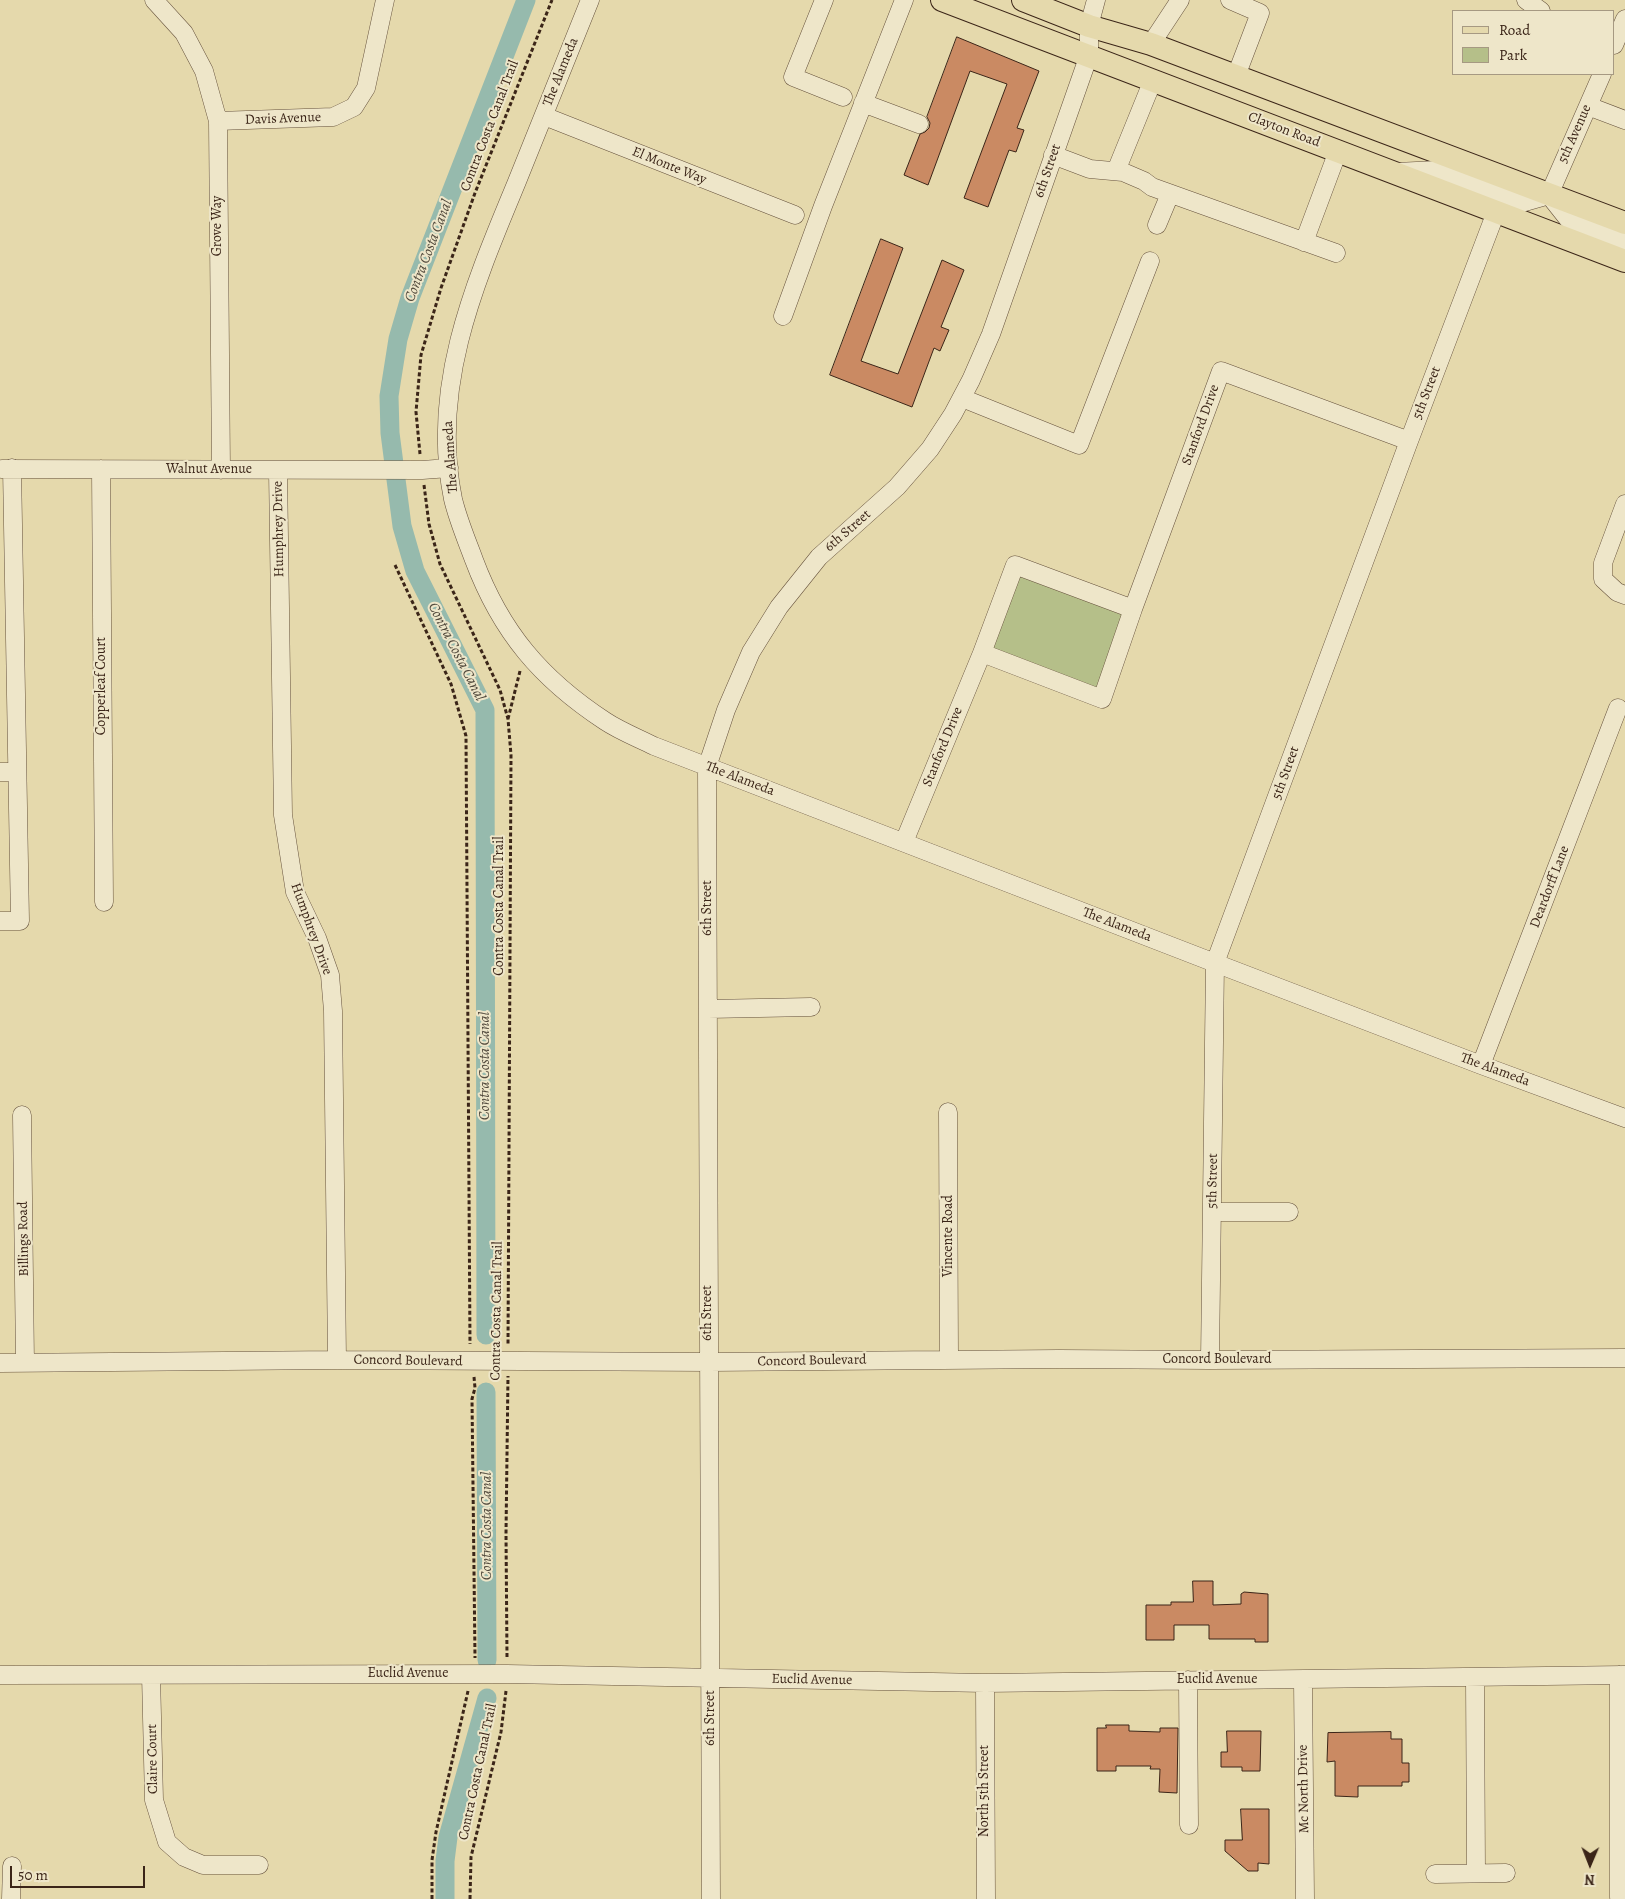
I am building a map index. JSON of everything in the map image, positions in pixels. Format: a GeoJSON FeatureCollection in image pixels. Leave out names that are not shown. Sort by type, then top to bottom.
{"type":"FeatureCollection","features":[{"type":"Feature","properties":{"kind":"main road","name":"Clayton Road"},"geometry":{"type":"LineString","coordinates":[[942,0],[1625,261]]}},
{"type":"Feature","properties":{"kind":"main road"},"geometry":{"type":"LineString","coordinates":[[1023,0],[1089,26],[1151,44],[1625,223]]}},
{"type":"Feature","properties":{"kind":"street","name":"Grove Way"},"geometry":{"type":"LineString","coordinates":[[154,0],[184,33],[204,71],[218,121],[221,470]]}},
{"type":"Feature","properties":{"kind":"street","name":"Davis Avenue"},"geometry":{"type":"LineString","coordinates":[[218,121],[333,117],[354,107],[366,88],[385,0]]}},
{"type":"Feature","properties":{"kind":"street","name":"The Alameda"},"geometry":{"type":"LineString","coordinates":[[590,0],[484,260],[461,330],[452,374],[447,417],[449,468],[454,501],[483,583],[500,618],[539,669],[605,721],[654,746],[1216,964],[1625,1118]]}},
{"type":"Feature","properties":{"kind":"street"},"geometry":{"type":"LineString","coordinates":[[824,0],[793,77],[843,96]]}},
{"type":"Feature","properties":{"kind":"street"},"geometry":{"type":"LineString","coordinates":[[783,316],[822,206],[904,0]]}},
{"type":"Feature","properties":{"kind":"street","name":"6th Street"},"geometry":{"type":"LineString","coordinates":[[711,1899],[707,767],[726,710],[751,652],[779,607],[819,557],[897,487],[930,449],[954,414],[991,334],[1088,55],[1089,26],[1096,0]]}},
{"type":"Feature","properties":{"kind":"street"},"geometry":{"type":"LineString","coordinates":[[1151,44],[1180,0]]}},
{"type":"Feature","properties":{"kind":"street"},"geometry":{"type":"LineString","coordinates":[[1230,0],[1260,13],[1236,76]]}},
{"type":"Feature","properties":{"kind":"street"},"geometry":{"type":"LineString","coordinates":[[1526,0],[1540,10]]}},
{"type":"Feature","properties":{"kind":"street"},"geometry":{"type":"LineString","coordinates":[[1618,44],[1625,19]]}},
{"type":"Feature","properties":{"kind":"street","name":"5th Avenue"},"geometry":{"type":"LineString","coordinates":[[1548,194],[1602,75]]}},
{"type":"Feature","properties":{"kind":"street"},"geometry":{"type":"LineString","coordinates":[[1116,172],[1153,80]]}},
{"type":"Feature","properties":{"kind":"street"},"geometry":{"type":"LineString","coordinates":[[863,103],[919,124]]}},
{"type":"Feature","properties":{"kind":"street"},"geometry":{"type":"LineString","coordinates":[[1588,106],[1625,120]]}},
{"type":"Feature","properties":{"kind":"street","name":"El Monte Way"},"geometry":{"type":"LineString","coordinates":[[544,116],[796,215]]}},
{"type":"Feature","properties":{"kind":"street"},"geometry":{"type":"LineString","coordinates":[[1304,242],[1338,151]]}},
{"type":"Feature","properties":{"kind":"street"},"geometry":{"type":"LineString","coordinates":[[1053,155],[1090,169],[1123,172],[1170,194],[1336,253]]}},
{"type":"Feature","properties":{"kind":"street"},"geometry":{"type":"LineString","coordinates":[[1393,172],[1436,170],[1520,203],[1548,194],[1568,219],[1625,241]]}},
{"type":"Feature","properties":{"kind":"street"},"geometry":{"type":"LineString","coordinates":[[1157,225],[1170,194]]}},
{"type":"Feature","properties":{"kind":"street","name":"5th Street"},"geometry":{"type":"LineString","coordinates":[[1210,1360],[1216,964],[1408,441],[1496,212]]}},
{"type":"Feature","properties":{"kind":"street"},"geometry":{"type":"LineString","coordinates":[[962,398],[1079,445],[1150,261]]}},
{"type":"Feature","properties":{"kind":"street","name":"Stanford Drive"},"geometry":{"type":"LineString","coordinates":[[982,653],[1102,699],[1133,609],[1221,371],[1408,441]]}},
{"type":"Feature","properties":{"kind":"street","name":"Walnut Avenue"},"geometry":{"type":"LineString","coordinates":[[6,469],[422,470],[449,468]]}},
{"type":"Feature","properties":{"kind":"street"},"geometry":{"type":"LineString","coordinates":[[0,921],[20,921],[8,772],[6,469]]}},
{"type":"Feature","properties":{"kind":"street","name":"Copperleaf Court"},"geometry":{"type":"LineString","coordinates":[[101,469],[104,902]]}},
{"type":"Feature","properties":{"kind":"street","name":"Humphrey Drive"},"geometry":{"type":"LineString","coordinates":[[278,470],[283,816],[295,892],[317,938],[330,975],[333,1011],[337,1360]]}},
{"type":"Feature","properties":{"kind":"street"},"geometry":{"type":"LineString","coordinates":[[1625,504],[1603,562],[1603,579],[1617,592],[1625,595]]}},
{"type":"Feature","properties":{"kind":"street","name":"Stanford Drive"},"geometry":{"type":"LineString","coordinates":[[904,842],[982,653],[1015,565],[1133,609]]}},
{"type":"Feature","properties":{"kind":"street","name":"Deardorff Lane"},"geometry":{"type":"LineString","coordinates":[[1481,1065],[1618,708]]}},
{"type":"Feature","properties":{"kind":"street"},"geometry":{"type":"LineString","coordinates":[[708,1009],[811,1007]]}},
{"type":"Feature","properties":{"kind":"street","name":"Vincente Road"},"geometry":{"type":"LineString","coordinates":[[948,1112],[949,1360]]}},
{"type":"Feature","properties":{"kind":"street","name":"Billings Road"},"geometry":{"type":"LineString","coordinates":[[22,1115],[25,1363]]}},
{"type":"Feature","properties":{"kind":"street"},"geometry":{"type":"LineString","coordinates":[[1212,1212],[1289,1212]]}},
{"type":"Feature","properties":{"kind":"street","name":"Concord Boulevard"},"geometry":{"type":"LineString","coordinates":[[0,1363],[337,1360],[708,1362],[1625,1358]]}},
{"type":"Feature","properties":{"kind":"street","name":"Claire Court"},"geometry":{"type":"LineString","coordinates":[[151,1674],[154,1800],[167,1842],[184,1857],[203,1865],[259,1865]]}},
{"type":"Feature","properties":{"kind":"street","name":"Euclid Avenue"},"geometry":{"type":"LineString","coordinates":[[0,1675],[507,1674],[985,1683],[1622,1675]]}},
{"type":"Feature","properties":{"kind":"street"},"geometry":{"type":"LineString","coordinates":[[1619,1897],[1622,1675]]}},
{"type":"Feature","properties":{"kind":"street"},"geometry":{"type":"LineString","coordinates":[[1475,1677],[1476,1873]]}},
{"type":"Feature","properties":{"kind":"street"},"geometry":{"type":"LineString","coordinates":[[1188,1680],[1189,1825]]}},
{"type":"Feature","properties":{"kind":"street","name":"Mc North Drive"},"geometry":{"type":"LineString","coordinates":[[1302,1680],[1305,1899]]}},
{"type":"Feature","properties":{"kind":"street","name":"North 5th Street"},"geometry":{"type":"LineString","coordinates":[[985,1683],[986,1899]]}},
{"type":"Feature","properties":{"kind":"street"},"geometry":{"type":"LineString","coordinates":[[11,1899],[12,1866]]}},
{"type":"Feature","properties":{"kind":"street"},"geometry":{"type":"LineString","coordinates":[[1435,1874],[1506,1873]]}},
{"type":"Feature","properties":{"kind":"path","name":"Contra Costa Canal Trail"},"geometry":{"type":"LineString","coordinates":[[470,1899],[471,1857],[501,1732],[507,1674],[506,1534],[511,755],[508,719],[500,690],[440,564],[429,524],[416,412],[421,355],[441,288],[475,193],[552,0]]}},
{"type":"Feature","properties":{"kind":"path"},"geometry":{"type":"LineString","coordinates":[[395,565],[451,684],[466,736],[470,1327],[475,1388],[472,1399],[475,1661],[436,1832],[432,1860],[432,1899]]}},
{"type":"Feature","properties":{"kind":"path","name":"Contra Costa Canal Trail"},"geometry":{"type":"LineString","coordinates":[[508,719],[525,652]]}},
{"type":"Feature","properties":{"kind":"green space"},"geometry":{"type":"Polygon","coordinates":[[[1015,565],[1133,609],[1102,699],[982,653],[1015,565]]]}},
{"type":"Feature","properties":{"kind":"building"},"geometry":{"type":"Polygon","coordinates":[[[957,37],[1039,71],[1017,128],[1024,130],[1016,152],[1009,150],[988,207],[964,198],[1007,84],[970,71],[928,185],[904,175],[920,134],[929,128],[930,123],[927,117],[957,37]]]}},
{"type":"Feature","properties":{"kind":"building"},"geometry":{"type":"Polygon","coordinates":[[[881,239],[903,248],[861,361],[898,374],[942,260],[964,270],[941,327],[949,330],[940,351],[934,348],[912,407],[830,375],[881,239]]]}},
{"type":"Feature","properties":{"kind":"building"},"geometry":{"type":"Polygon","coordinates":[[[1193,1581],[1213,1581],[1213,1605],[1241,1604],[1241,1594],[1244,1592],[1268,1594],[1268,1642],[1255,1642],[1255,1639],[1209,1639],[1209,1625],[1174,1625],[1174,1640],[1146,1640],[1146,1605],[1171,1605],[1171,1602],[1193,1602],[1193,1581]]]}},
{"type":"Feature","properties":{"kind":"building"},"geometry":{"type":"Polygon","coordinates":[[[1106,1725],[1129,1725],[1129,1731],[1160,1732],[1160,1728],[1178,1728],[1177,1793],[1159,1792],[1160,1769],[1150,1769],[1151,1766],[1116,1766],[1116,1771],[1097,1771],[1097,1728],[1106,1728],[1106,1725]]]}},
{"type":"Feature","properties":{"kind":"building"},"geometry":{"type":"Polygon","coordinates":[[[1227,1731],[1261,1731],[1260,1771],[1242,1771],[1242,1767],[1221,1767],[1221,1752],[1227,1752],[1227,1731]]]}},
{"type":"Feature","properties":{"kind":"building"},"geometry":{"type":"Polygon","coordinates":[[[1391,1732],[1391,1739],[1402,1739],[1402,1763],[1409,1763],[1409,1782],[1402,1782],[1402,1786],[1358,1786],[1358,1797],[1335,1796],[1335,1761],[1327,1762],[1328,1733],[1391,1732]]]}},
{"type":"Feature","properties":{"kind":"building"},"geometry":{"type":"Polygon","coordinates":[[[1241,1809],[1269,1809],[1269,1864],[1258,1863],[1258,1871],[1248,1871],[1225,1851],[1225,1840],[1242,1840],[1241,1809]]]}},
{"type":"Feature","properties":{"kind":"waterway","name":"Contra Costa Canal"},"geometry":{"type":"LineString","coordinates":[[486,1335],[485,710],[415,571],[402,526],[390,433],[389,396],[398,339],[410,298],[526,0]]}},
{"type":"Feature","properties":{"kind":"waterway","name":"Contra Costa Canal"},"geometry":{"type":"LineString","coordinates":[[486,1392],[487,1660]]}},
{"type":"Feature","properties":{"kind":"waterway","name":"Contra Costa Canal"},"geometry":{"type":"LineString","coordinates":[[445,1899],[445,1861],[448,1837],[487,1698]]}}]}
